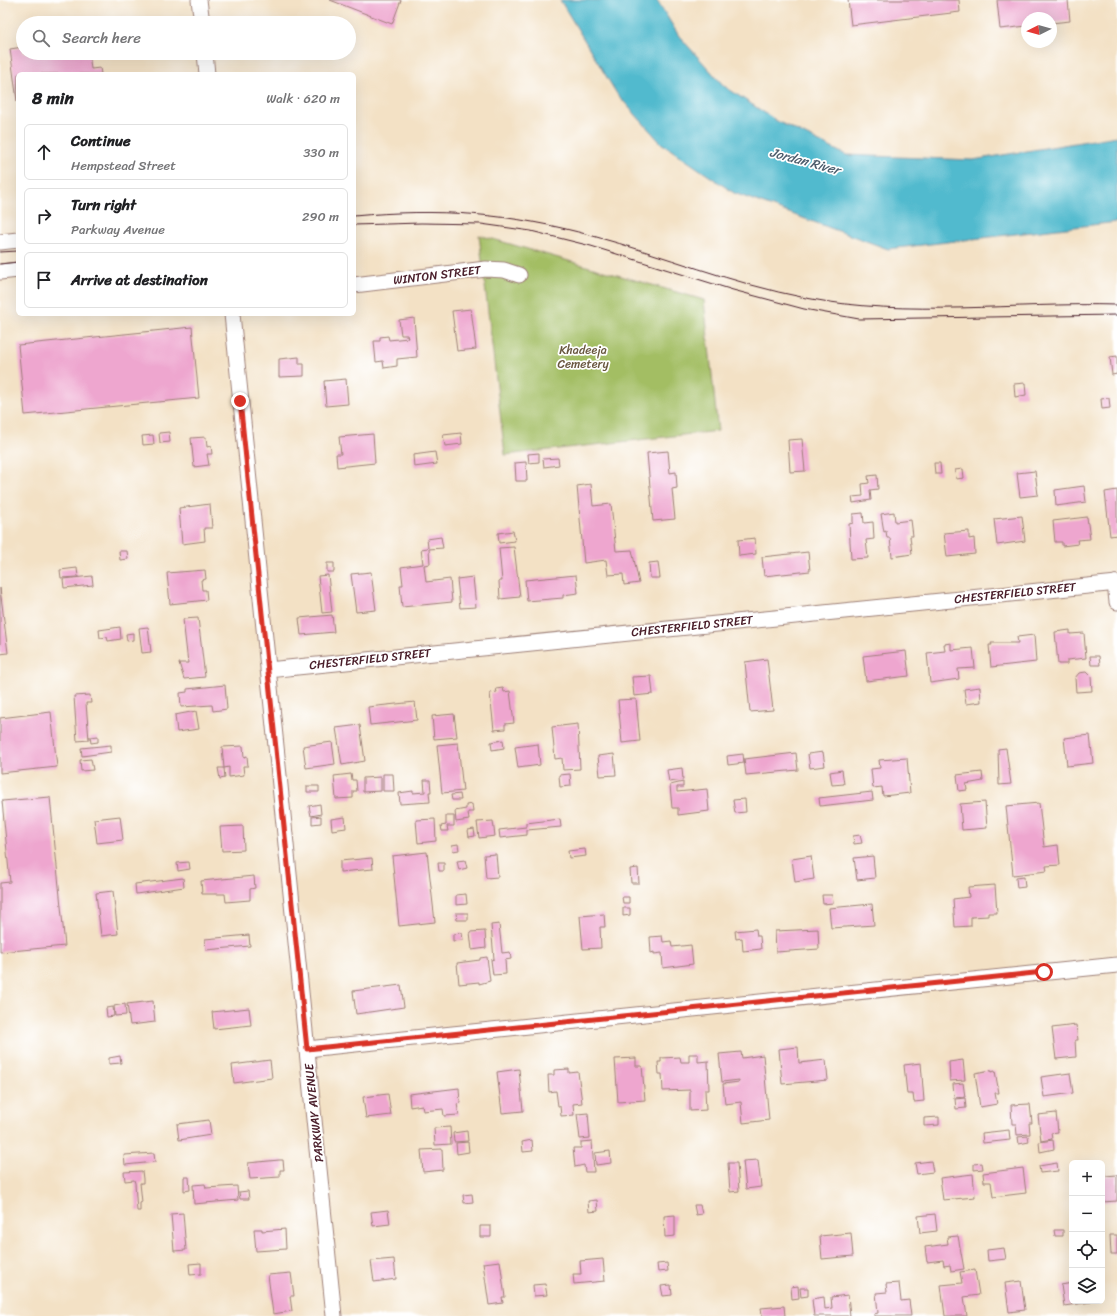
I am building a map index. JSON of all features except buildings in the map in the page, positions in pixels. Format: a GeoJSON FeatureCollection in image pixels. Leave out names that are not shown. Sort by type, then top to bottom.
{"type":"FeatureCollection","features":[{"type":"Feature","properties":{"kind":"street"},"geometry":{"type":"LineString","coordinates":[[199,0],[201,16]]}},
{"type":"Feature","properties":{"kind":"street"},"geometry":{"type":"LineString","coordinates":[[206,60],[207,72]]}},
{"type":"Feature","properties":{"kind":"street"},"geometry":{"type":"LineString","coordinates":[[0,242],[16,240]]}},
{"type":"Feature","properties":{"kind":"street","name":"WINTON STREET"},"geometry":{"type":"LineString","coordinates":[[356,286],[486,269],[504,270],[519,275]]}},
{"type":"Feature","properties":{"kind":"street"},"geometry":{"type":"LineString","coordinates":[[0,272],[16,270]]}},
{"type":"Feature","properties":{"kind":"street","name":"PARKWAY AVENUE"},"geometry":{"type":"LineString","coordinates":[[232,316],[334,1316]]}},
{"type":"Feature","properties":{"kind":"street"},"geometry":{"type":"LineString","coordinates":[[1116,583],[1117,602]]}},
{"type":"Feature","properties":{"kind":"street","name":"CHESTERFIELD STREET"},"geometry":{"type":"LineString","coordinates":[[268,670],[1116,583]]}},
{"type":"Feature","properties":{"kind":"street"},"geometry":{"type":"LineString","coordinates":[[307,1049],[1117,965]]}},
{"type":"Feature","properties":{"kind":"green space","name":"Khadeeja Cemetery"},"geometry":{"type":"Polygon","coordinates":[[[479,235],[704,300],[718,431],[505,455],[479,235]]]}},
{"type":"Feature","properties":{"kind":"water","name":"Jordan River"},"geometry":{"type":"Polygon","coordinates":[[[560,0],[657,0],[679,36],[724,86],[777,121],[846,155],[973,160],[1117,136],[1117,222],[888,249],[734,193],[661,143],[617,94],[560,0]]]}},
{"type":"Feature","properties":{"kind":"tram line"},"geometry":{"type":"LineString","coordinates":[[356,216],[415,213],[474,214],[533,222],[593,236],[752,285],[806,298],[845,304],[922,308],[1117,305]]}},
{"type":"Feature","properties":{"kind":"tram line"},"geometry":{"type":"LineString","coordinates":[[356,225],[421,223],[481,224],[531,231],[591,246],[733,290],[804,309],[859,319],[1117,315]]}},
{"type":"Feature","properties":{"kind":"tram line"},"geometry":{"type":"LineString","coordinates":[[0,252],[16,251]]}},
{"type":"Feature","properties":{"kind":"tram line"},"geometry":{"type":"LineString","coordinates":[[0,264],[16,262]]}},
{"type":"Feature","properties":{"kind":"route"},"geometry":{"type":"LineString","coordinates":[[240,401],[307,1049],[1044,972]]}}]}
